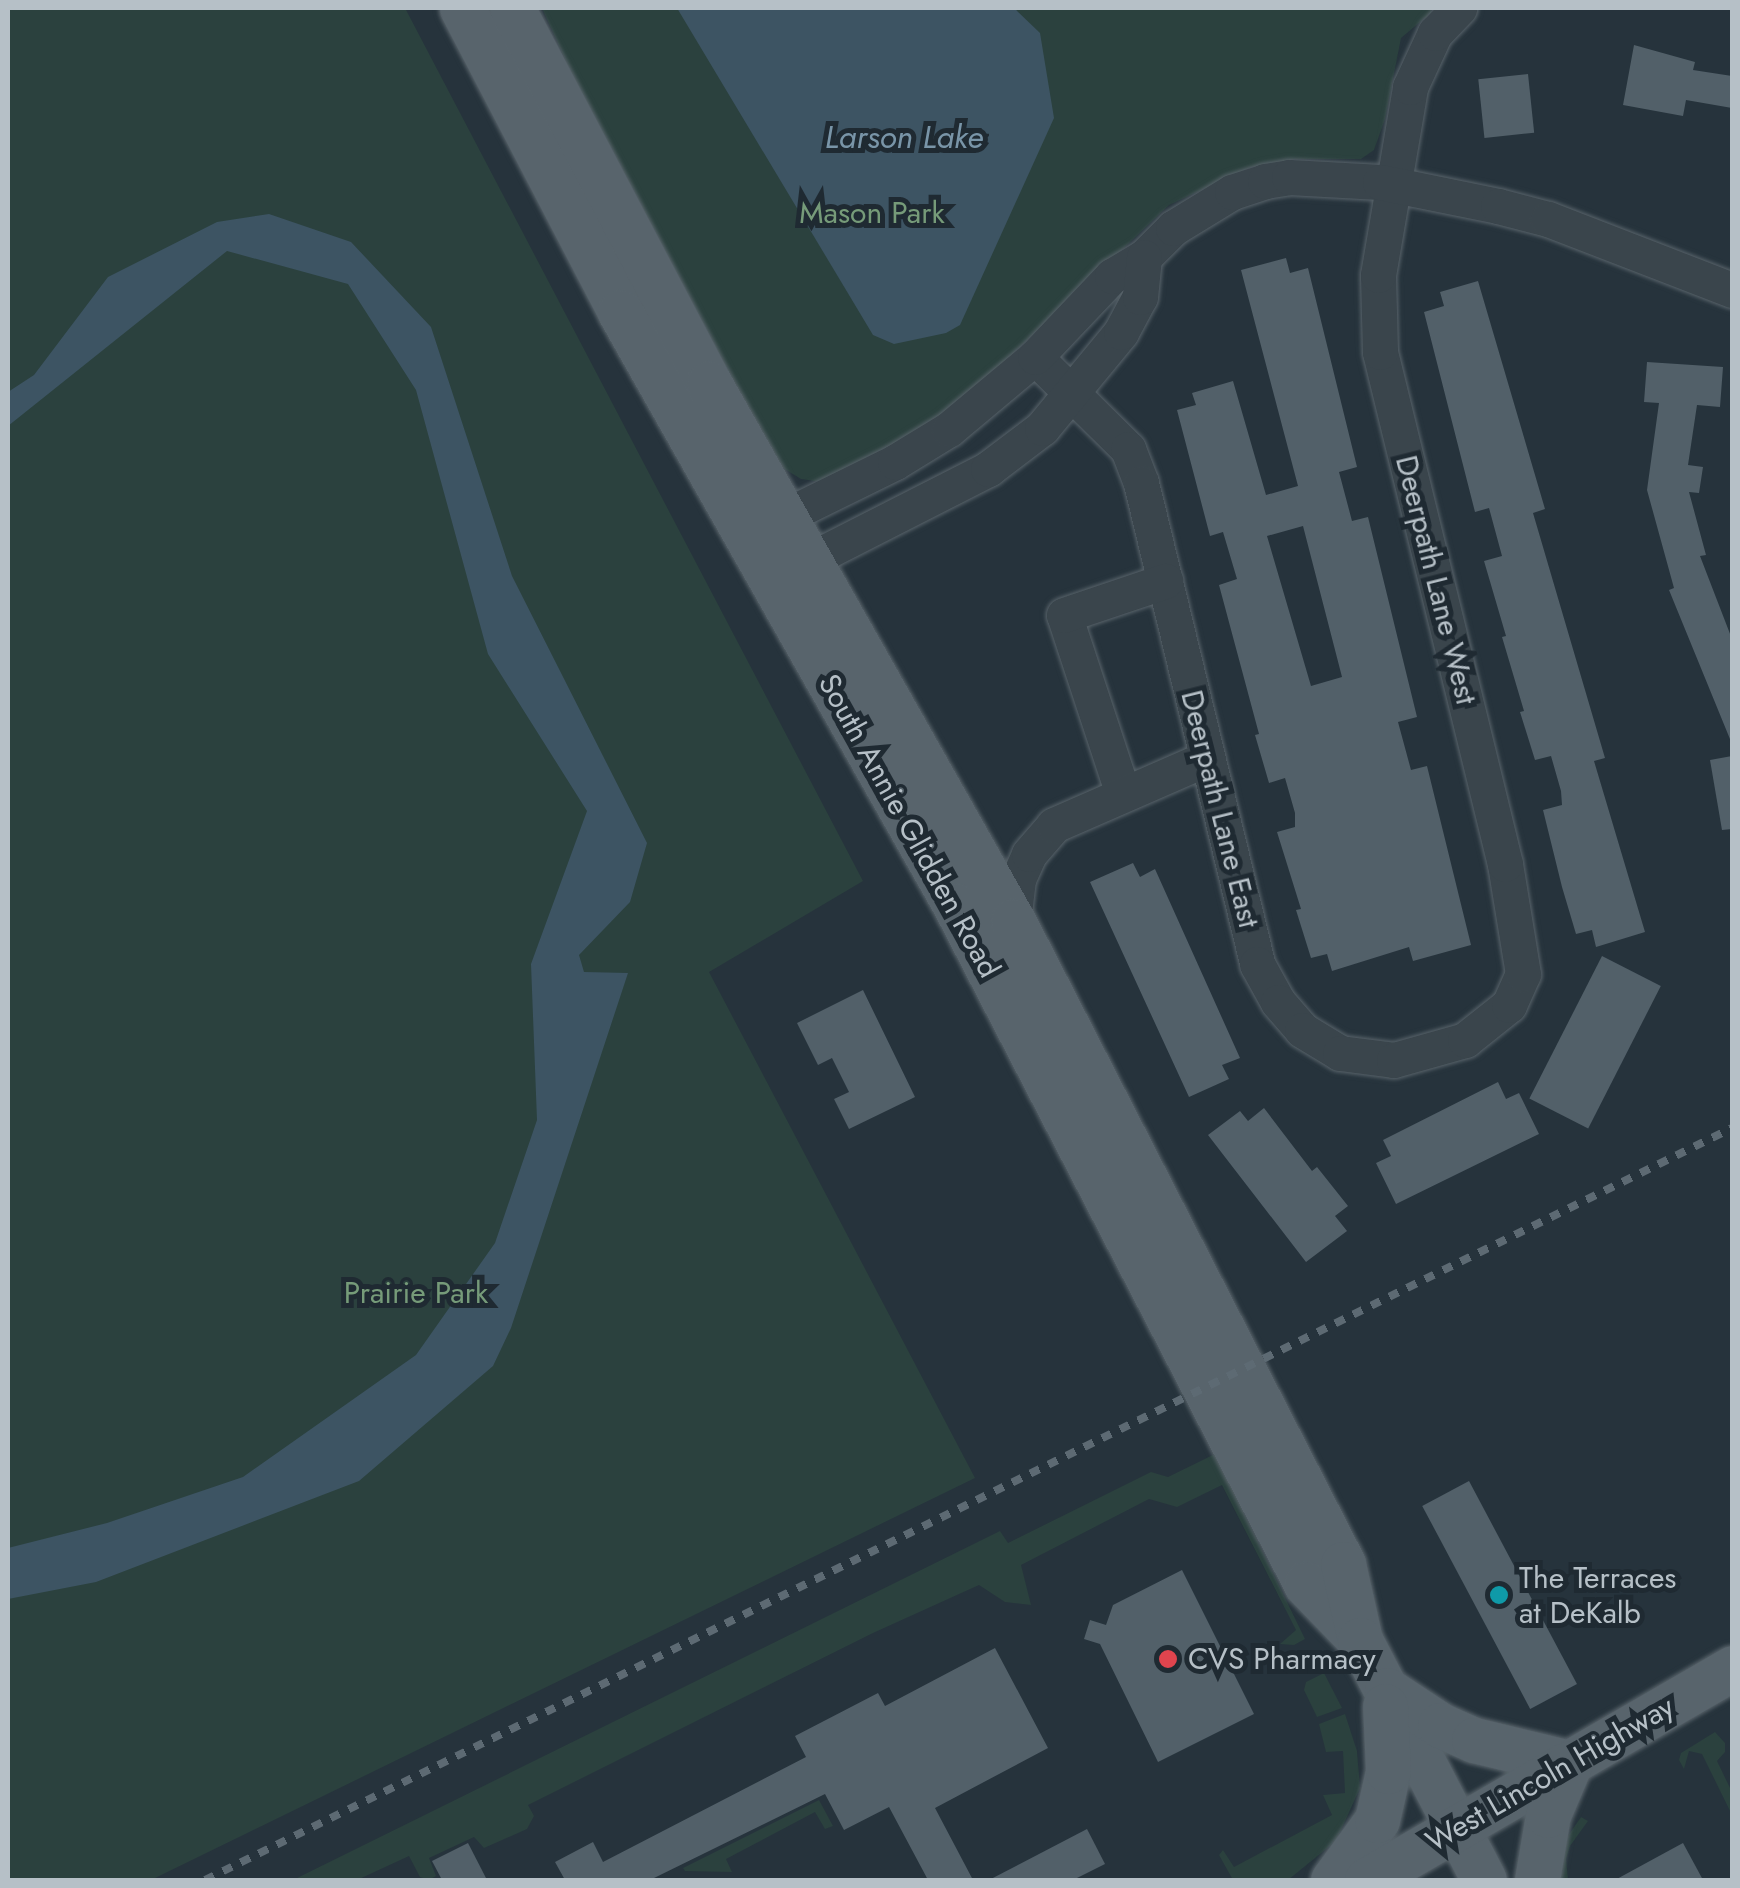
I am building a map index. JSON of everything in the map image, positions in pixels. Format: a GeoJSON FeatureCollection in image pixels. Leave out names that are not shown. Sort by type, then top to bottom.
{"type":"FeatureCollection","features":[{"type":"Feature","properties":{"kind":"main road","name":"South Annie Glidden Road"},"geometry":{"type":"LineString","coordinates":[[462,8],[612,296],[955,905],[1306,1584],[1360,1640]]}},
{"type":"Feature","properties":{"kind":"main road","name":"South Annie Glidden Road"},"geometry":{"type":"LineString","coordinates":[[512,8],[636,248],[1013,921],[1343,1564],[1360,1640],[1484,1880]]}},
{"type":"Feature","properties":{"kind":"main road","name":"West Lincoln Highway"},"geometry":{"type":"LineString","coordinates":[[1366,1880],[1732,1668]]}},
{"type":"Feature","properties":{"kind":"main road"},"geometry":{"type":"LineString","coordinates":[[1385,1688],[1440,1725],[1474,1740],[1570,1763],[1548,1815],[1537,1880]]}},
{"type":"Feature","properties":{"kind":"main road"},"geometry":{"type":"LineString","coordinates":[[1333,1880],[1377,1820],[1388,1771],[1385,1688]]}},
{"type":"Feature","properties":{"kind":"street","name":"Deerpath Lane West"},"geometry":{"type":"LineString","coordinates":[[1459,8],[1435,33],[1418,64],[1390,185],[1378,275],[1380,352],[1505,864],[1523,974]]}},
{"type":"Feature","properties":{"kind":"street"},"geometry":{"type":"LineString","coordinates":[[745,536],[929,442],[1034,358],[1112,276],[1144,257],[1194,213],[1232,192],[1266,181],[1288,177],[1390,185],[1548,219],[1732,290]]}},
{"type":"Feature","properties":{"kind":"street"},"geometry":{"type":"LineString","coordinates":[[770,580],[988,469],[1042,428],[1121,332],[1140,297],[1144,257]]}},
{"type":"Feature","properties":{"kind":"street","name":"Deerpath Lane East"},"geometry":{"type":"LineString","coordinates":[[1034,358],[1128,450],[1142,482],[1257,964],[1278,1002],[1302,1030],[1340,1054],[1394,1060],[1465,1040],[1509,1005],[1523,974]]}},
{"type":"Feature","properties":{"kind":"street"},"geometry":{"type":"LineString","coordinates":[[1123,794],[1064,614],[1164,581]]}},
{"type":"Feature","properties":{"kind":"street"},"geometry":{"type":"LineString","coordinates":[[1013,921],[1018,879],[1042,836],[1054,824],[1207,758]]}},
{"type":"Feature","properties":{"kind":"green space","name":"Prairie Park"},"geometry":{"type":"Polygon","coordinates":[[[8,8],[405,8],[863,881],[709,972],[975,1478],[151,1880],[8,1880],[8,8]]]}},
{"type":"Feature","properties":{"kind":"green space","name":"Mason Park"},"geometry":{"type":"Polygon","coordinates":[[[542,8],[1430,8],[1432,12],[1401,38],[1385,119],[1374,150],[1361,159],[1295,159],[1251,167],[1169,205],[942,421],[822,482],[801,479],[783,468],[756,435],[600,137],[542,8]]]}},
{"type":"Feature","properties":{"kind":"green space"},"geometry":{"type":"Polygon","coordinates":[[[1215,1454],[1305,1639],[1294,1645],[1280,1644],[1296,1630],[1222,1485],[1177,1507],[1149,1499],[1021,1565],[1031,1605],[1005,1602],[979,1585],[873,1633],[528,1805],[534,1816],[527,1829],[484,1848],[474,1837],[429,1858],[436,1876],[429,1880],[420,1877],[409,1856],[357,1880],[293,1880],[1000,1531],[1008,1543],[1151,1472],[1168,1477],[1215,1454]]]}},
{"type":"Feature","properties":{"kind":"green space"},"geometry":{"type":"Polygon","coordinates":[[[1324,1673],[1342,1708],[1317,1717],[1304,1690],[1306,1682],[1324,1673]]]}},
{"type":"Feature","properties":{"kind":"green space"},"geometry":{"type":"Polygon","coordinates":[[[1345,1714],[1357,1751],[1360,1788],[1336,1841],[1288,1880],[1233,1880],[1219,1855],[1223,1850],[1234,1867],[1332,1815],[1323,1795],[1345,1793],[1343,1751],[1326,1752],[1319,1724],[1345,1714]]]}},
{"type":"Feature","properties":{"kind":"green space"},"geometry":{"type":"Polygon","coordinates":[[[1715,1732],[1725,1743],[1725,1752],[1717,1761],[1732,1792],[1732,1815],[1702,1754],[1689,1751],[1684,1769],[1679,1760],[1681,1753],[1715,1732]]]}},
{"type":"Feature","properties":{"kind":"green space"},"geometry":{"type":"Polygon","coordinates":[[[819,1800],[833,1826],[825,1829],[815,1812],[726,1859],[732,1872],[683,1868],[819,1800]]]}},
{"type":"Feature","properties":{"kind":"green space"},"geometry":{"type":"Polygon","coordinates":[[[1581,1817],[1588,1821],[1570,1846],[1566,1859],[1568,1880],[1557,1880],[1566,1839],[1581,1817]]]}},
{"type":"Feature","properties":{"kind":"water","name":"Larson Lake"},"geometry":{"type":"Polygon","coordinates":[[[677,8],[1014,8],[1040,33],[1054,118],[960,325],[946,333],[894,344],[873,335],[677,8]]]}},
{"type":"Feature","properties":{"kind":"water"},"geometry":{"type":"Polygon","coordinates":[[[269,214],[351,242],[431,327],[512,576],[647,843],[630,902],[579,955],[584,972],[628,973],[511,1328],[493,1366],[359,1481],[96,1582],[8,1599],[8,1548],[107,1523],[243,1477],[416,1355],[495,1243],[537,1120],[531,964],[587,811],[488,654],[416,390],[348,284],[227,251],[8,426],[8,392],[34,375],[108,277],[217,222],[269,214]]]}},
{"type":"Feature","properties":{"kind":"building"},"geometry":{"type":"Polygon","coordinates":[[[1634,45],[1695,62],[1693,70],[1732,76],[1732,108],[1686,100],[1683,116],[1623,105],[1634,45]]]}},
{"type":"Feature","properties":{"kind":"building"},"geometry":{"type":"Polygon","coordinates":[[[1528,74],[1534,133],[1484,138],[1478,79],[1528,74]]]}},
{"type":"Feature","properties":{"kind":"building"},"geometry":{"type":"Polygon","coordinates":[[[1286,258],[1290,273],[1308,268],[1357,467],[1339,472],[1352,521],[1368,517],[1417,717],[1398,722],[1411,770],[1427,766],[1471,945],[1413,961],[1409,947],[1332,971],[1327,954],[1311,958],[1296,910],[1301,909],[1277,832],[1295,827],[1295,813],[1285,778],[1269,783],[1219,585],[1237,579],[1223,532],[1210,536],[1177,410],[1196,405],[1192,393],[1233,381],[1266,495],[1298,486],[1241,270],[1286,258]],[[1303,526],[1267,536],[1311,686],[1342,677],[1303,526]]]}},
{"type":"Feature","properties":{"kind":"building"},"geometry":{"type":"Polygon","coordinates":[[[1478,281],[1545,509],[1533,513],[1605,758],[1594,761],[1645,932],[1596,947],[1592,930],[1576,934],[1562,887],[1543,810],[1562,805],[1561,791],[1551,756],[1535,760],[1520,712],[1524,711],[1484,561],[1502,556],[1489,508],[1475,512],[1424,312],[1444,306],[1440,292],[1478,281]]]}},
{"type":"Feature","properties":{"kind":"building"},"geometry":{"type":"Polygon","coordinates":[[[1647,362],[1723,367],[1720,407],[1697,405],[1688,465],[1703,467],[1699,493],[1689,492],[1706,555],[1700,556],[1732,639],[1732,744],[1669,590],[1674,588],[1647,490],[1659,403],[1644,402],[1647,362]]]}},
{"type":"Feature","properties":{"kind":"building"},"geometry":{"type":"Polygon","coordinates":[[[1732,756],[1732,829],[1722,830],[1710,760],[1732,756]]]}},
{"type":"Feature","properties":{"kind":"building"},"geometry":{"type":"Polygon","coordinates":[[[1133,863],[1140,877],[1155,869],[1240,1058],[1222,1065],[1229,1079],[1189,1097],[1090,882],[1133,863]]]}},
{"type":"Feature","properties":{"kind":"building"},"geometry":{"type":"Polygon","coordinates":[[[1602,956],[1661,986],[1588,1129],[1529,1099],[1602,956]]]}},
{"type":"Feature","properties":{"kind":"building"},"geometry":{"type":"Polygon","coordinates":[[[863,990],[915,1097],[849,1129],[834,1099],[849,1092],[832,1058],[818,1065],[797,1023],[863,990]]]}},
{"type":"Feature","properties":{"kind":"building"},"geometry":{"type":"Polygon","coordinates":[[[1498,1082],[1506,1099],[1519,1093],[1539,1134],[1396,1204],[1376,1163],[1391,1156],[1383,1140],[1498,1082]]]}},
{"type":"Feature","properties":{"kind":"building"},"geometry":{"type":"Polygon","coordinates":[[[1264,1108],[1312,1171],[1317,1167],[1348,1206],[1335,1216],[1347,1231],[1306,1262],[1208,1135],[1240,1111],[1248,1121],[1264,1108]]]}},
{"type":"Feature","properties":{"kind":"building","name":"The Terraces at DeKalb"},"geometry":{"type":"Polygon","coordinates":[[[1469,1481],[1577,1684],[1530,1709],[1422,1506],[1469,1481]]]}},
{"type":"Feature","properties":{"kind":"building","name":"CVS Pharmacy"},"geometry":{"type":"Polygon","coordinates":[[[1182,1570],[1254,1714],[1158,1762],[1100,1644],[1084,1639],[1090,1620],[1106,1625],[1113,1605],[1182,1570]]]}},
{"type":"Feature","properties":{"kind":"building"},"geometry":{"type":"Polygon","coordinates":[[[995,1648],[1048,1748],[935,1808],[973,1880],[928,1880],[889,1807],[844,1830],[825,1794],[650,1880],[565,1880],[555,1862],[593,1842],[603,1862],[806,1757],[795,1736],[878,1693],[885,1706],[995,1648]]]}},
{"type":"Feature","properties":{"kind":"building"},"geometry":{"type":"Polygon","coordinates":[[[1087,1829],[1105,1864],[1073,1880],[989,1880],[1087,1829]]]}},
{"type":"Feature","properties":{"kind":"building"},"geometry":{"type":"Polygon","coordinates":[[[468,1843],[487,1880],[442,1880],[432,1861],[468,1843]]]}},
{"type":"Feature","properties":{"kind":"building"},"geometry":{"type":"Polygon","coordinates":[[[1683,1843],[1703,1880],[1615,1880],[1659,1856],[1683,1843]]]}},
{"type":"Feature","properties":{"kind":"railway"},"geometry":{"type":"LineString","coordinates":[[205,1880],[1732,1128]]}},
{"type":"Feature","properties":{"kind":"place","name":"The Terraces at DeKalb"},"geometry":{"type":"Point","coordinates":[1499,1595]}},
{"type":"Feature","properties":{"kind":"place","name":"CVS Pharmacy"},"geometry":{"type":"Point","coordinates":[1168,1659]}}]}
